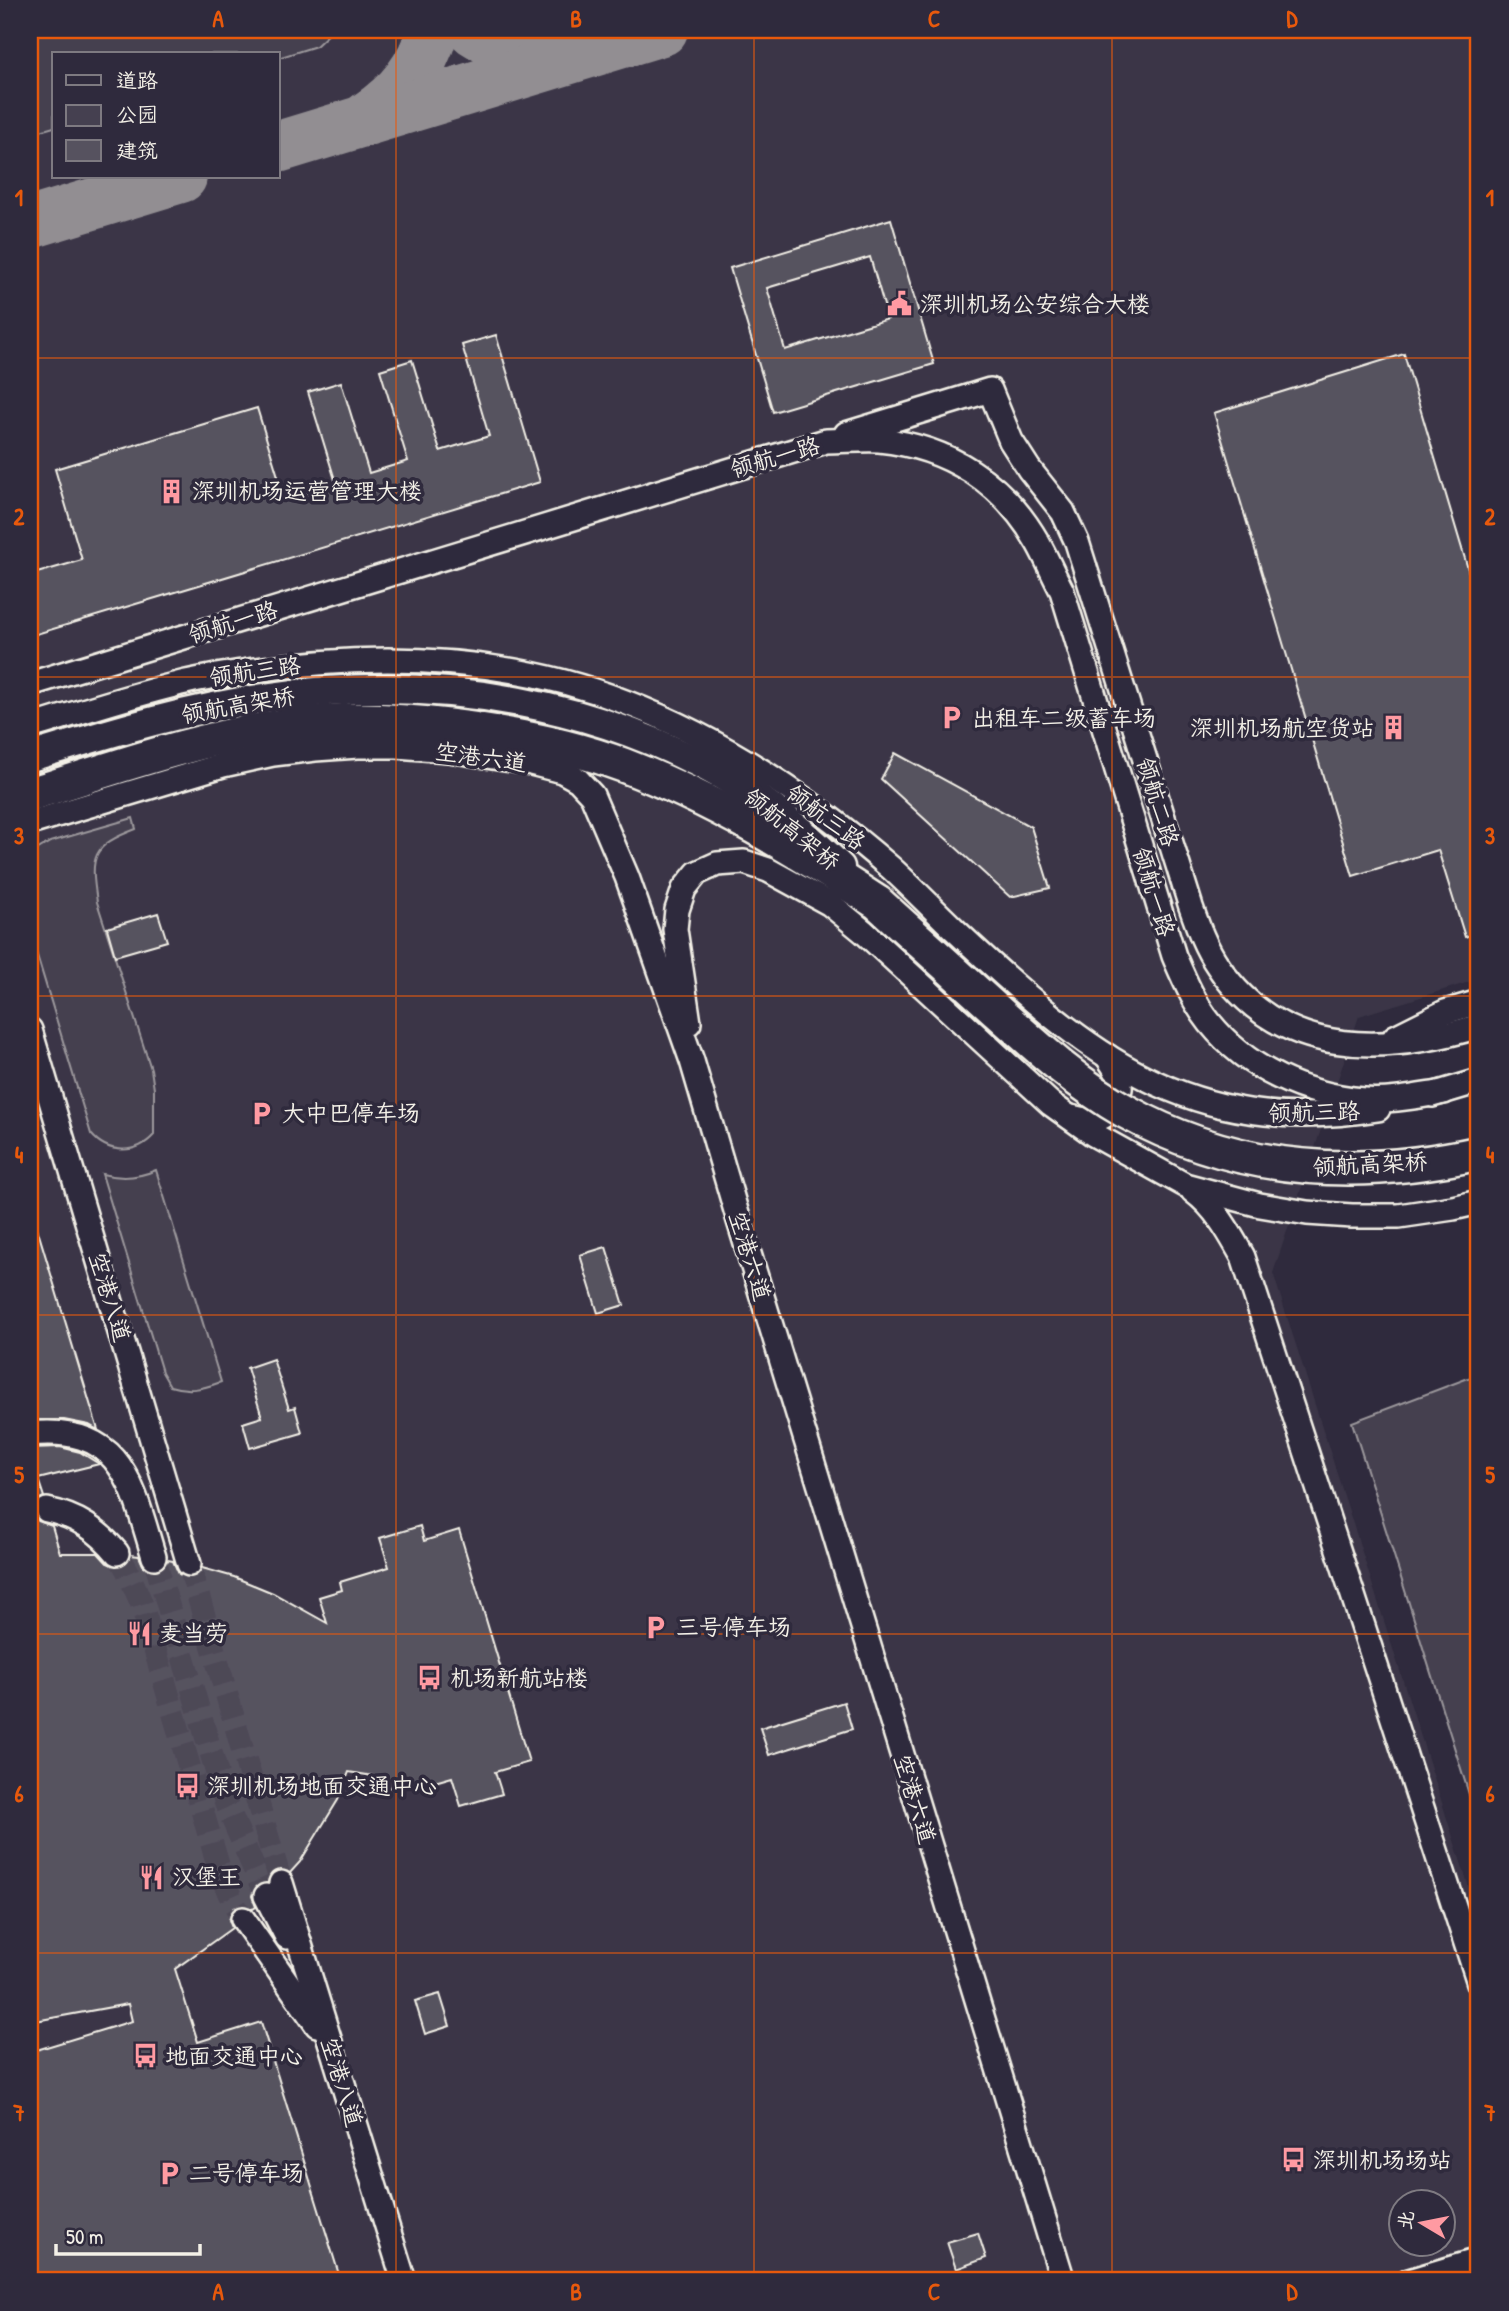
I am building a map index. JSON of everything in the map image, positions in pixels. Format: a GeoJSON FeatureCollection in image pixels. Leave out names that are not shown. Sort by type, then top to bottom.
{"type":"FeatureCollection","features":[{"type":"Feature","properties":{"kind":"highway"},"geometry":{"type":"LineString","coordinates":[[30,794],[176,748],[296,724],[390,721],[476,729],[575,749],[622,765],[711,804],[829,871],[871,918]]}},
{"type":"Feature","properties":{"kind":"highway","name":"领航高架桥"},"geometry":{"type":"LineString","coordinates":[[871,918],[1024,1035],[1073,1077],[1124,1111],[1172,1134],[1229,1153],[1292,1166],[1339,1170],[1393,1167],[1479,1153]]}},
{"type":"Feature","properties":{"kind":"main road","name":"领航高架桥"},"geometry":{"type":"LineString","coordinates":[[30,757],[170,717],[270,697],[321,691],[382,688],[435,691],[489,697],[547,708],[600,721],[678,752],[747,791],[788,820],[871,918]]}},
{"type":"Feature","properties":{"kind":"street","name":"领航二路"},"geometry":{"type":"LineString","coordinates":[[826,441],[990,390],[1015,448],[1063,512],[1077,542],[1191,907],[1203,939],[1218,967],[1258,1010],[1305,1034],[1334,1042],[1381,1044],[1440,1036],[1479,1026]]}},
{"type":"Feature","properties":{"kind":"street","name":"领航一路"},"geometry":{"type":"LineString","coordinates":[[30,684],[826,441],[877,440],[909,444],[943,456],[992,485],[1015,509],[1038,543],[1062,592],[1174,956],[1190,992],[1209,1022],[1262,1070],[1298,1086],[1366,1100],[1398,1099],[1444,1091]]}},
{"type":"Feature","properties":{"kind":"street","name":"领航三路"},"geometry":{"type":"LineString","coordinates":[[30,727],[176,684],[320,662],[414,659],[520,673],[577,686],[623,701],[707,738],[798,794],[844,828],[904,880],[1034,1002],[1084,1041],[1142,1077],[1203,1102],[1240,1111],[1275,1115],[1357,1112],[1391,1107],[1479,1082]]}},
{"type":"Feature","properties":{"kind":"street","name":"空港六道"},"geometry":{"type":"LineString","coordinates":[[30,823],[223,765],[272,754],[315,749],[397,746],[448,750],[531,763],[562,771],[578,780],[592,795],[627,877],[692,1061],[1063,2281]]}},
{"type":"Feature","properties":{"kind":"street"},"geometry":{"type":"LineString","coordinates":[[692,1061],[687,1000],[675,929],[677,910],[684,889],[697,873],[717,864],[744,862],[768,870],[830,904],[871,918],[883,949],[1032,1088],[1067,1116],[1125,1154],[1185,1185],[1206,1201],[1226,1226],[1243,1257],[1479,1983]]}},
{"type":"Feature","properties":{"kind":"street"},"geometry":{"type":"LineString","coordinates":[[871,918],[904,880]]}},
{"type":"Feature","properties":{"kind":"street"},"geometry":{"type":"LineString","coordinates":[[883,949],[922,898]]}},
{"type":"Feature","properties":{"kind":"street","name":"领航二路"},"geometry":{"type":"LineString","coordinates":[[1381,1044],[1445,1012],[1479,1002]]}},
{"type":"Feature","properties":{"kind":"street","name":"空港八道"},"geometry":{"type":"LineString","coordinates":[[30,1030],[189,1564]]}},
{"type":"Feature","properties":{"kind":"street"},"geometry":{"type":"LineString","coordinates":[[1067,1116],[1093,1120],[1102,1117],[1115,1103],[1120,1092],[1120,1080],[1107,1056]]}},
{"type":"Feature","properties":{"kind":"street"},"geometry":{"type":"LineString","coordinates":[[1185,1185],[1260,1205],[1307,1213],[1352,1216],[1399,1216],[1479,1202]]}},
{"type":"Feature","properties":{"kind":"street"},"geometry":{"type":"LineString","coordinates":[[30,1434],[60,1432],[76,1435],[104,1449],[114,1458],[128,1478],[154,1557]]}},
{"type":"Feature","properties":{"kind":"street"},"geometry":{"type":"LineString","coordinates":[[47,1510],[66,1514],[86,1524],[117,1553]]}},
{"type":"Feature","properties":{"kind":"street","name":"空港八道"},"geometry":{"type":"LineString","coordinates":[[274,1889],[318,2002],[404,2281]]}},
{"type":"Feature","properties":{"kind":"street"},"geometry":{"type":"LineString","coordinates":[[243,1919],[332,2049]]}},
{"type":"Feature","properties":{"kind":"street"},"geometry":{"type":"LineString","coordinates":[[1409,2281],[1479,2260]]}},
{"type":"Feature","properties":{"kind":"shaded area"},"geometry":{"type":"Polygon","coordinates":[[[30,30],[1479,30],[1479,979],[1359,1016],[1273,1273],[1479,1919],[1479,2281],[30,2281],[30,30]]]}},
{"type":"Feature","properties":{"kind":"green space"},"geometry":{"type":"Polygon","coordinates":[[[30,30],[333,30],[316,46],[280,57],[280,52],[52,52],[52,128],[30,134],[30,30]]]}},
{"type":"Feature","properties":{"kind":"green space"},"geometry":{"type":"Polygon","coordinates":[[[133,818],[136,829],[102,847],[94,863],[97,902],[151,1069],[154,1089],[154,1135],[139,1146],[122,1150],[105,1145],[91,1134],[30,932],[30,854],[50,842],[133,818]]]}},
{"type":"Feature","properties":{"kind":"green space"},"geometry":{"type":"Polygon","coordinates":[[[156,1170],[221,1382],[202,1388],[183,1389],[170,1386],[162,1372],[102,1174],[129,1177],[156,1170]]]}},
{"type":"Feature","properties":{"kind":"green space"},"geometry":{"type":"Polygon","coordinates":[[[1479,1374],[1479,1826],[1352,1422],[1479,1374]]]}},
{"type":"Feature","properties":{"kind":"building","name":"深圳机场公安综合大楼"},"geometry":{"type":"Polygon","coordinates":[[[891,219],[934,364],[773,412],[730,268],[891,219]],[[870,257],[767,288],[785,350],[888,319],[870,257]]]}},
{"type":"Feature","properties":{"kind":"building","name":"深圳机场运营管理大楼"},"geometry":{"type":"Polygon","coordinates":[[[496,335],[540,482],[30,636],[30,575],[82,560],[55,469],[257,408],[285,499],[336,483],[308,392],[341,382],[369,473],[408,461],[380,370],[412,360],[440,451],[489,436],[462,345],[496,335]]]}},
{"type":"Feature","properties":{"kind":"building","name":"深圳机场航空货站"},"geometry":{"type":"Polygon","coordinates":[[[1404,354],[1479,606],[1479,932],[1465,937],[1438,850],[1353,876],[1214,413],[1404,354]]]}},
{"type":"Feature","properties":{"kind":"building"},"geometry":{"type":"Polygon","coordinates":[[[895,753],[1031,827],[1050,888],[1010,897],[881,779],[895,753]]]}},
{"type":"Feature","properties":{"kind":"building"},"geometry":{"type":"Polygon","coordinates":[[[158,913],[167,941],[115,956],[107,928],[158,913]]]}},
{"type":"Feature","properties":{"kind":"building"},"geometry":{"type":"Polygon","coordinates":[[[34,1218],[98,1430],[89,1425],[64,1420],[30,1420],[30,1219],[34,1218]]]}},
{"type":"Feature","properties":{"kind":"building"},"geometry":{"type":"Polygon","coordinates":[[[606,1247],[624,1305],[598,1313],[580,1255],[606,1247]]]}},
{"type":"Feature","properties":{"kind":"building"},"geometry":{"type":"Polygon","coordinates":[[[273,1359],[289,1409],[295,1407],[302,1433],[250,1448],[243,1423],[262,1417],[247,1368],[273,1359]]]}},
{"type":"Feature","properties":{"kind":"building"},"geometry":{"type":"Polygon","coordinates":[[[60,1447],[80,1452],[99,1464],[38,1479],[44,1497],[36,1501],[33,1513],[38,1521],[52,1526],[60,1553],[98,1553],[107,1563],[119,1567],[127,1563],[131,1555],[139,1556],[144,1567],[151,1571],[164,1567],[168,1560],[173,1561],[179,1574],[186,1578],[199,1574],[202,1568],[234,1577],[273,1593],[327,1623],[319,1597],[342,1590],[340,1582],[389,1567],[380,1538],[420,1526],[424,1541],[459,1530],[529,1762],[495,1772],[502,1794],[461,1806],[452,1777],[414,1788],[411,1780],[378,1791],[373,1776],[349,1772],[338,1800],[300,1862],[290,1873],[283,1869],[271,1873],[267,1882],[254,1889],[252,1896],[256,1907],[253,1909],[242,1905],[234,1908],[229,1920],[232,1928],[175,1969],[198,2042],[261,2022],[341,2281],[30,2281],[30,2052],[132,2021],[128,2004],[30,2022],[30,1448],[60,1447]]]}},
{"type":"Feature","properties":{"kind":"building"},"geometry":{"type":"Polygon","coordinates":[[[844,1702],[852,1729],[769,1755],[760,1728],[844,1702]]]}},
{"type":"Feature","properties":{"kind":"building"},"geometry":{"type":"Polygon","coordinates":[[[440,1994],[450,2026],[425,2034],[415,2001],[440,1994]]]}},
{"type":"Feature","properties":{"kind":"building"},"geometry":{"type":"Polygon","coordinates":[[[978,2233],[986,2258],[956,2269],[947,2242],[978,2233]]]}},
{"type":"Feature","properties":{"kind":"taxiway"},"geometry":{"type":"LineString","coordinates":[[368,117],[380,109],[409,80],[423,57],[433,30]]}},
{"type":"Feature","properties":{"kind":"taxiway"},"geometry":{"type":"LineString","coordinates":[[474,30],[495,42],[529,55],[565,57]]}},
{"type":"Feature","properties":{"kind":"taxiway"},"geometry":{"type":"LineString","coordinates":[[280,146],[662,30]]}},
{"type":"Feature","properties":{"kind":"taxiway"},"geometry":{"type":"LineString","coordinates":[[30,223],[178,178]]}},
{"type":"Feature","properties":{"kind":"tunnel"},"geometry":{"type":"LineString","coordinates":[[117,1553],[141,1602],[221,1875],[243,1919]]}},
{"type":"Feature","properties":{"kind":"tunnel"},"geometry":{"type":"LineString","coordinates":[[154,1557],[226,1804],[266,1896]]}},
{"type":"Feature","properties":{"kind":"tunnel"},"geometry":{"type":"LineString","coordinates":[[189,1564],[281,1883]]}},
{"type":"Feature","properties":{"kind":"place","name":"深圳机场公安综合大楼"},"geometry":{"type":"Point","coordinates":[900,304]}},
{"type":"Feature","properties":{"kind":"place","name":"深圳机场运营管理大楼"},"geometry":{"type":"Point","coordinates":[172,491]}},
{"type":"Feature","properties":{"kind":"place","name":"出租车二级蓄车场"},"geometry":{"type":"Point","coordinates":[952,718]}},
{"type":"Feature","properties":{"kind":"place","name":"深圳机场航空货站"},"geometry":{"type":"Point","coordinates":[1394,728]}},
{"type":"Feature","properties":{"kind":"place","name":"大中巴停车场"},"geometry":{"type":"Point","coordinates":[262,1113]}},
{"type":"Feature","properties":{"kind":"place","name":"三号停车场"},"geometry":{"type":"Point","coordinates":[656,1627]}},
{"type":"Feature","properties":{"kind":"place","name":"麦当劳"},"geometry":{"type":"Point","coordinates":[139,1633]}},
{"type":"Feature","properties":{"kind":"place","name":"机场新航站楼"},"geometry":{"type":"Point","coordinates":[430,1678]}},
{"type":"Feature","properties":{"kind":"place","name":"深圳机场地面交通中心"},"geometry":{"type":"Point","coordinates":[187,1786]}},
{"type":"Feature","properties":{"kind":"place","name":"汉堡王"},"geometry":{"type":"Point","coordinates":[152,1877]}},
{"type":"Feature","properties":{"kind":"place","name":"地面交通中心"},"geometry":{"type":"Point","coordinates":[145,2056]}},
{"type":"Feature","properties":{"kind":"place","name":"深圳机场场站"},"geometry":{"type":"Point","coordinates":[1293,2160]}},
{"type":"Feature","properties":{"kind":"place","name":"二号停车场"},"geometry":{"type":"Point","coordinates":[169,2173]}}]}
